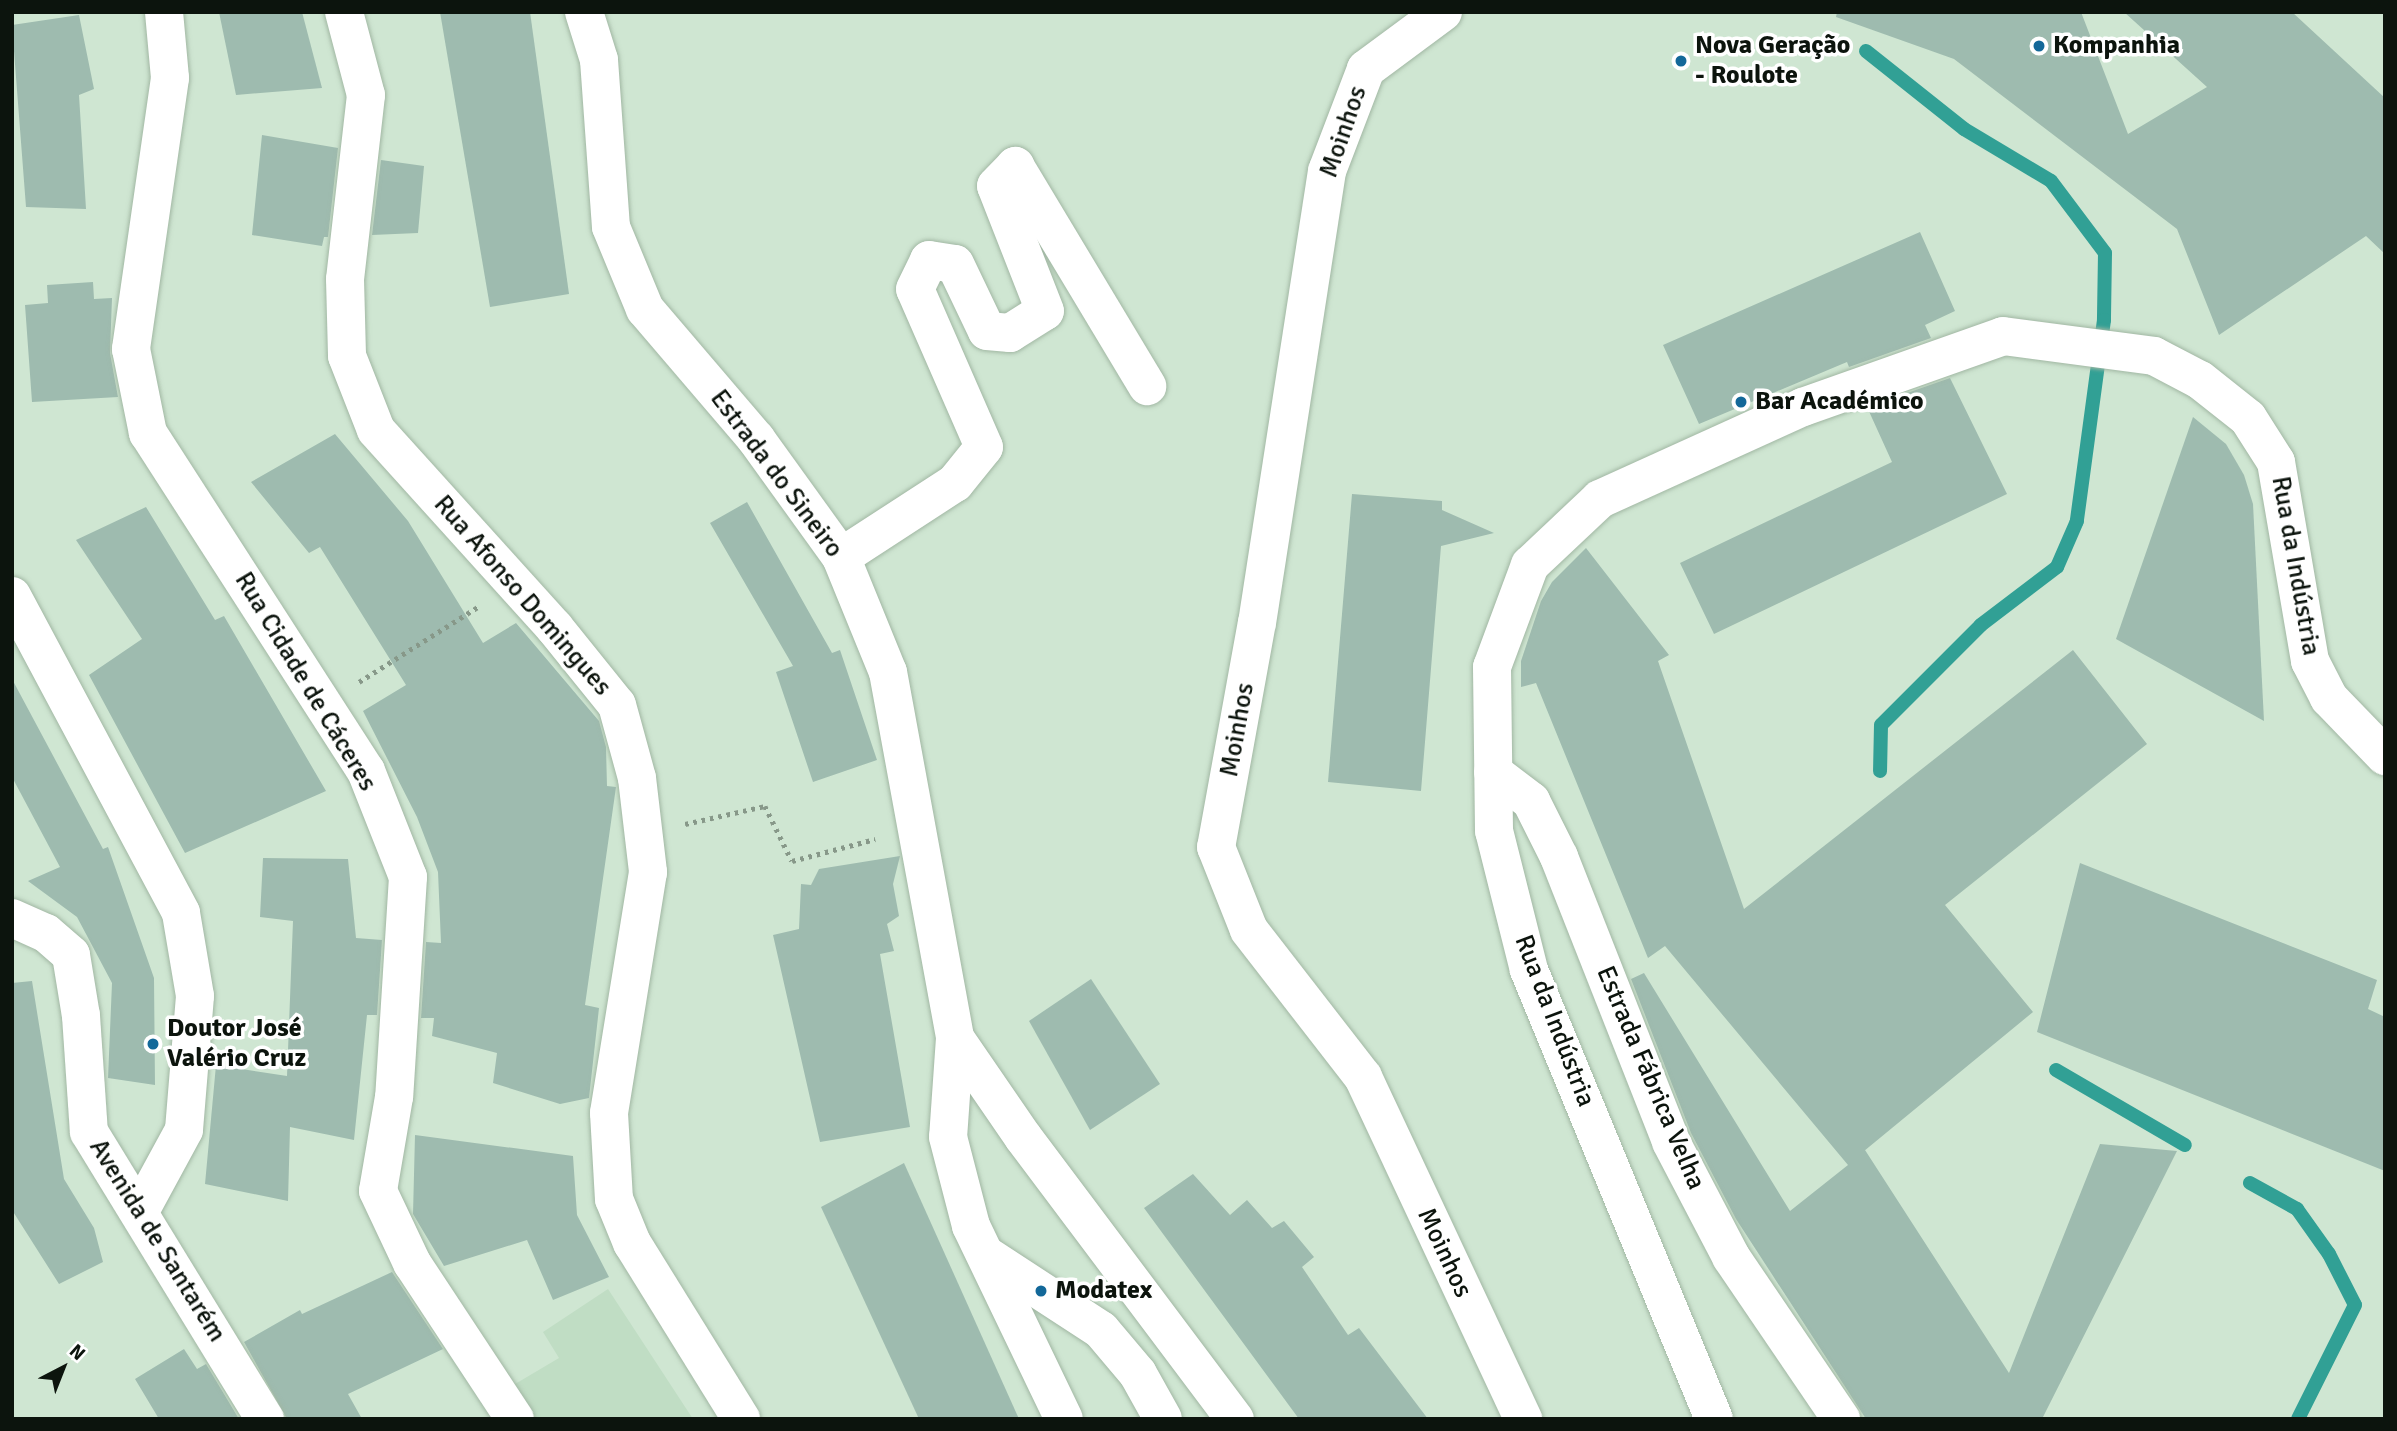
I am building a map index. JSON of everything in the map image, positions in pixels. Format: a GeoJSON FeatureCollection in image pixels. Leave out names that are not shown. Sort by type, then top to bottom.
{"type":"FeatureCollection","features":[{"type":"Feature","properties":{"kind":"street","name":"Rua Cidade de Cáceres"},"geometry":{"type":"LineString","coordinates":[[163,12],[170,78],[131,349],[148,433],[366,771],[408,877],[394,1097],[378,1191],[412,1263],[515,1419]]}},
{"type":"Feature","properties":{"kind":"street","name":"Rua Afonso Domingues"},"geometry":{"type":"LineString","coordinates":[[344,12],[366,95],[345,279],[347,356],[376,430],[514,583],[617,705],[637,778],[648,872],[609,1113],[614,1199],[632,1243],[741,1419]]}},
{"type":"Feature","properties":{"kind":"street","name":"Estrada do Sineiro"},"geometry":{"type":"LineString","coordinates":[[584,12],[598,60],[611,228],[645,309],[756,439],[841,557],[888,672],[955,1038]]}},
{"type":"Feature","properties":{"kind":"street","name":"Moinhos"},"geometry":{"type":"LineString","coordinates":[[1443,12],[1366,69],[1326,171],[1257,622],[1216,847],[1249,930],[1363,1077],[1523,1419]]}},
{"type":"Feature","properties":{"kind":"street"},"geometry":{"type":"LineString","coordinates":[[841,557],[954,483],[984,447],[915,289],[929,260],[956,264],[987,331],[1010,333],[1045,311],[996,186],[1015,166],[1147,386]]}},
{"type":"Feature","properties":{"kind":"street","name":"Rua da Indústria"},"geometry":{"type":"LineString","coordinates":[[1714,1419],[1529,970],[1494,831],[1492,667],[1530,565],[1600,499],[1803,407],[2003,335],[2154,356],[2200,380],[2248,418],[2276,462],[2309,661],[2329,698],[2385,756]]}},
{"type":"Feature","properties":{"kind":"street"},"geometry":{"type":"LineString","coordinates":[[12,596],[181,912],[195,996],[184,1129],[139,1213]]}},
{"type":"Feature","properties":{"kind":"street","name":"Estrada Fábrica Velha"},"geometry":{"type":"LineString","coordinates":[[1493,772],[1531,800],[1559,857],[1671,1142],[1731,1257],[1841,1419]]}},
{"type":"Feature","properties":{"kind":"street","name":"Avenida de Santarém"},"geometry":{"type":"LineString","coordinates":[[12,918],[46,933],[71,955],[81,1016],[89,1132],[265,1419]]}},
{"type":"Feature","properties":{"kind":"street"},"geometry":{"type":"LineString","coordinates":[[955,1038],[948,1137],[971,1226],[1064,1419]]}},
{"type":"Feature","properties":{"kind":"street"},"geometry":{"type":"LineString","coordinates":[[955,1038],[1039,1159],[1235,1419]]}},
{"type":"Feature","properties":{"kind":"street"},"geometry":{"type":"LineString","coordinates":[[985,1254],[1101,1330],[1138,1374],[1163,1419]]}},
{"type":"Feature","properties":{"kind":"path"},"geometry":{"type":"LineString","coordinates":[[323,705],[514,583]]}},
{"type":"Feature","properties":{"kind":"path"},"geometry":{"type":"LineString","coordinates":[[643,833],[765,806],[792,861],[918,828]]}},
{"type":"Feature","properties":{"kind":"shaded area"},"geometry":{"type":"Polygon","coordinates":[[[608,1289],[693,1419],[529,1419],[510,1387],[559,1358],[543,1332],[608,1289]]]}},
{"type":"Feature","properties":{"kind":"building"},"geometry":{"type":"Polygon","coordinates":[[[219,12],[302,12],[322,88],[236,95],[219,12]]]}},
{"type":"Feature","properties":{"kind":"building"},"geometry":{"type":"Polygon","coordinates":[[[440,12],[530,12],[569,294],[490,307],[440,12]]]}},
{"type":"Feature","properties":{"kind":"building"},"geometry":{"type":"Polygon","coordinates":[[[1837,12],[2081,12],[2128,134],[2207,87],[2124,12],[2292,12],[2385,98],[2385,254],[2366,236],[2219,335],[2177,229],[1954,59],[1836,17],[1837,12]]]}},
{"type":"Feature","properties":{"kind":"building"},"geometry":{"type":"Polygon","coordinates":[[[79,15],[94,89],[79,95],[86,209],[26,207],[12,25],[79,15]]]}},
{"type":"Feature","properties":{"kind":"building"},"geometry":{"type":"Polygon","coordinates":[[[262,135],[338,148],[328,237],[324,237],[322,246],[252,235],[262,135]]]}},
{"type":"Feature","properties":{"kind":"building"},"geometry":{"type":"Polygon","coordinates":[[[381,160],[424,166],[418,233],[372,235],[381,160]]]}},
{"type":"Feature","properties":{"kind":"building"},"geometry":{"type":"Polygon","coordinates":[[[1920,232],[1955,311],[1925,325],[1931,338],[1849,367],[1847,362],[1699,424],[1663,345],[1920,232]]]}},
{"type":"Feature","properties":{"kind":"building"},"geometry":{"type":"Polygon","coordinates":[[[93,282],[94,299],[112,298],[110,353],[118,397],[32,402],[25,305],[48,303],[47,285],[93,282]]]}},
{"type":"Feature","properties":{"kind":"building"},"geometry":{"type":"Polygon","coordinates":[[[1950,378],[2007,494],[1714,634],[1680,563],[1892,462],[1867,407],[1950,378]]]}},
{"type":"Feature","properties":{"kind":"building"},"geometry":{"type":"Polygon","coordinates":[[[2193,417],[2226,444],[2244,475],[2253,504],[2264,721],[2116,639],[2193,417]]]}},
{"type":"Feature","properties":{"kind":"building"},"geometry":{"type":"Polygon","coordinates":[[[335,434],[408,521],[483,643],[516,623],[599,721],[606,747],[607,786],[616,787],[585,1005],[599,1008],[589,1098],[560,1104],[493,1083],[497,1053],[432,1036],[434,1018],[421,1018],[426,942],[441,943],[438,872],[417,817],[363,711],[406,685],[320,547],[309,553],[251,482],[335,434]]]}},
{"type":"Feature","properties":{"kind":"building"},"geometry":{"type":"Polygon","coordinates":[[[1352,494],[1442,501],[1442,510],[1494,533],[1441,546],[1421,791],[1328,782],[1352,494]]]}},
{"type":"Feature","properties":{"kind":"building"},"geometry":{"type":"Polygon","coordinates":[[[747,502],[832,653],[840,650],[877,760],[813,782],[776,672],[793,666],[710,523],[747,502]]]}},
{"type":"Feature","properties":{"kind":"building"},"geometry":{"type":"Polygon","coordinates":[[[146,507],[215,620],[224,616],[326,791],[185,853],[89,675],[142,639],[76,540],[146,507]]]}},
{"type":"Feature","properties":{"kind":"building"},"geometry":{"type":"Polygon","coordinates":[[[1586,548],[1669,655],[1658,661],[1744,909],[2073,650],[2147,744],[1945,905],[2033,1012],[1865,1150],[2009,1373],[2100,1144],[2177,1151],[2042,1419],[1866,1419],[1736,1219],[1691,1133],[1631,979],[1644,973],[1790,1211],[1848,1165],[1665,946],[1648,958],[1536,683],[1521,687],[1521,661],[1541,601],[1552,582],[1586,548]]]}},
{"type":"Feature","properties":{"kind":"building"},"geometry":{"type":"Polygon","coordinates":[[[12,679],[103,849],[108,847],[154,978],[155,1085],[108,1078],[112,983],[77,917],[28,881],[60,867],[12,777],[12,679]]]}},
{"type":"Feature","properties":{"kind":"building"},"geometry":{"type":"Polygon","coordinates":[[[900,856],[893,884],[899,916],[887,924],[894,951],[880,954],[910,1127],[820,1142],[773,935],[799,929],[801,884],[811,885],[819,869],[900,856]]]}},
{"type":"Feature","properties":{"kind":"building"},"geometry":{"type":"Polygon","coordinates":[[[263,858],[348,859],[356,938],[382,940],[377,1015],[367,1015],[354,1140],[290,1127],[288,1201],[205,1184],[216,1065],[287,1076],[293,921],[260,917],[263,858]]]}},
{"type":"Feature","properties":{"kind":"building"},"geometry":{"type":"Polygon","coordinates":[[[2080,863],[2377,980],[2368,1009],[2385,1017],[2385,1171],[2037,1032],[2080,863]]]}},
{"type":"Feature","properties":{"kind":"building"},"geometry":{"type":"Polygon","coordinates":[[[1091,979],[1160,1084],[1090,1130],[1029,1021],[1091,979]]]}},
{"type":"Feature","properties":{"kind":"building"},"geometry":{"type":"Polygon","coordinates":[[[32,981],[64,1179],[94,1228],[103,1262],[59,1284],[12,1210],[12,983],[32,981]]]}},
{"type":"Feature","properties":{"kind":"building"},"geometry":{"type":"Polygon","coordinates":[[[415,1135],[573,1156],[577,1215],[609,1277],[553,1300],[527,1240],[444,1266],[413,1214],[415,1135]]]}},
{"type":"Feature","properties":{"kind":"building"},"geometry":{"type":"Polygon","coordinates":[[[904,1163],[1019,1419],[919,1419],[821,1207],[904,1163]]]}},
{"type":"Feature","properties":{"kind":"building"},"geometry":{"type":"Polygon","coordinates":[[[1193,1174],[1230,1215],[1247,1200],[1272,1228],[1284,1221],[1314,1257],[1302,1267],[1348,1335],[1359,1328],[1428,1419],[1299,1419],[1144,1208],[1193,1174]]]}},
{"type":"Feature","properties":{"kind":"building"},"geometry":{"type":"Polygon","coordinates":[[[392,1272],[443,1349],[348,1394],[362,1419],[287,1419],[244,1342],[300,1310],[302,1314],[392,1272]]]}},
{"type":"Feature","properties":{"kind":"building"},"geometry":{"type":"Polygon","coordinates":[[[184,1349],[197,1369],[206,1364],[239,1419],[159,1419],[135,1379],[184,1349]]]}},
{"type":"Feature","properties":{"kind":"waterway"},"geometry":{"type":"LineString","coordinates":[[1866,51],[1964,129],[2051,181],[2105,253],[2104,320],[2077,521],[2057,567],[1981,625],[1881,725],[1880,771]]}},
{"type":"Feature","properties":{"kind":"waterway"},"geometry":{"type":"LineString","coordinates":[[2056,1070],[2185,1145]]}},
{"type":"Feature","properties":{"kind":"waterway"},"geometry":{"type":"LineString","coordinates":[[2250,1183],[2297,1209],[2329,1254],[2355,1305],[2298,1419]]}},
{"type":"Feature","properties":{"kind":"place","name":"Kompanhia"},"geometry":{"type":"Point","coordinates":[2039,46]}},
{"type":"Feature","properties":{"kind":"place","name":"Nova Geração - Roulote"},"geometry":{"type":"Point","coordinates":[1681,61]}},
{"type":"Feature","properties":{"kind":"place","name":"Bar Académico"},"geometry":{"type":"Point","coordinates":[1741,402]}},
{"type":"Feature","properties":{"kind":"place","name":"Doutor José Valério Cruz"},"geometry":{"type":"Point","coordinates":[153,1044]}},
{"type":"Feature","properties":{"kind":"place","name":"Modatex"},"geometry":{"type":"Point","coordinates":[1041,1291]}}]}
